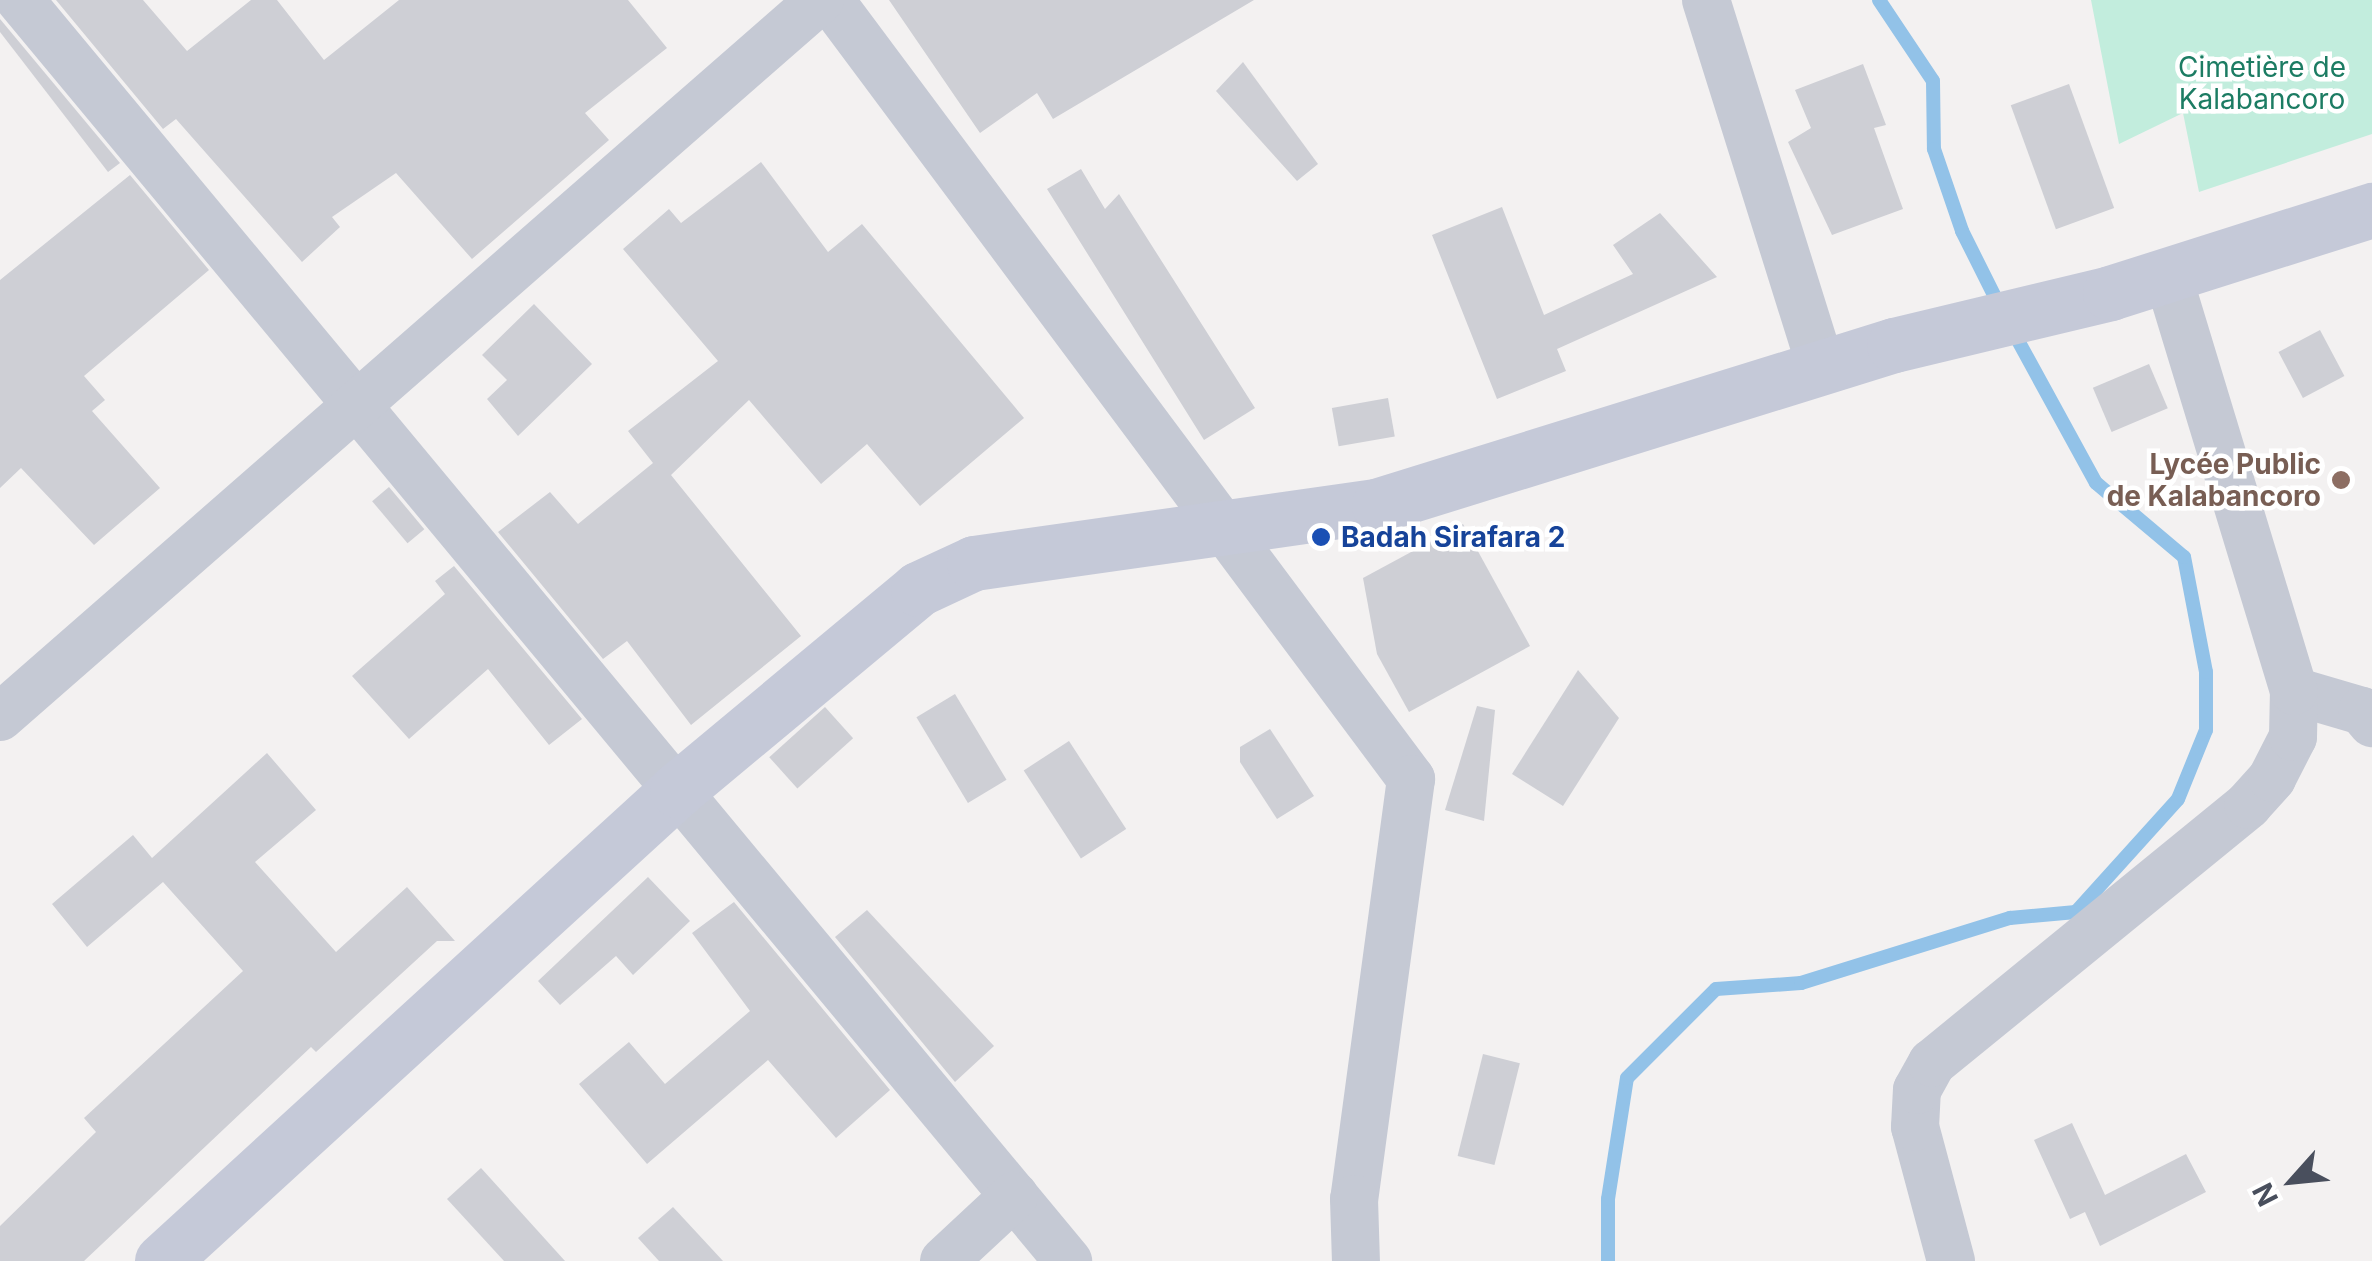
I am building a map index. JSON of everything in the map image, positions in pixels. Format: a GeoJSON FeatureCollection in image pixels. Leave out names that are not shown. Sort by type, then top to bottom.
{"type":"FeatureCollection","features":[{"type":"Feature","properties":{"kind":"main road"},"geometry":{"type":"LineString","coordinates":[[162,1261],[677,790],[918,589],[974,563],[1379,505],[1894,344],[2110,293],[2372,210]]}},
{"type":"Feature","properties":{"kind":"street"},"geometry":{"type":"LineString","coordinates":[[20,0],[1068,1261]]}},
{"type":"Feature","properties":{"kind":"street"},"geometry":{"type":"LineString","coordinates":[[0,717],[820,0]]}},
{"type":"Feature","properties":{"kind":"street"},"geometry":{"type":"LineString","coordinates":[[830,0],[1412,778],[1354,1199],[1356,1261]]}},
{"type":"Feature","properties":{"kind":"street"},"geometry":{"type":"LineString","coordinates":[[1706,0],[1821,368]]}},
{"type":"Feature","properties":{"kind":"street"},"geometry":{"type":"LineString","coordinates":[[1951,1261],[1914,1126],[1917,1090],[1932,1063],[2248,805],[2272,778],[2292,737],[2294,691],[2168,275]]}},
{"type":"Feature","properties":{"kind":"street"},"geometry":{"type":"LineString","coordinates":[[2294,691],[2362,711],[2372,723]]}},
{"type":"Feature","properties":{"kind":"street"},"geometry":{"type":"LineString","coordinates":[[944,1261],[1014,1196]]}},
{"type":"Feature","properties":{"kind":"green space","name":"Cimetière de Kalabancoro"},"geometry":{"type":"Polygon","coordinates":[[[2091,0],[2372,0],[2372,134],[2199,192],[2183,113],[2119,144],[2091,0]]]}},
{"type":"Feature","properties":{"kind":"building"},"geometry":{"type":"Polygon","coordinates":[[[56,0],[143,0],[187,51],[251,0],[277,0],[324,60],[399,0],[628,0],[667,48],[585,113],[609,140],[472,259],[396,173],[332,217],[340,227],[302,262],[176,119],[163,129],[56,0]]]}},
{"type":"Feature","properties":{"kind":"building"},"geometry":{"type":"Polygon","coordinates":[[[889,0],[1254,0],[1053,119],[1037,93],[980,133],[889,0]]]}},
{"type":"Feature","properties":{"kind":"building"},"geometry":{"type":"Polygon","coordinates":[[[0,19],[120,163],[108,172],[0,32],[0,19]]]}},
{"type":"Feature","properties":{"kind":"building"},"geometry":{"type":"Polygon","coordinates":[[[1243,62],[1318,164],[1297,181],[1216,91],[1243,62]]]}},
{"type":"Feature","properties":{"kind":"building"},"geometry":{"type":"Polygon","coordinates":[[[1863,64],[1886,125],[1874,128],[1903,209],[1832,235],[1788,142],[1811,128],[1795,90],[1863,64]]]}},
{"type":"Feature","properties":{"kind":"building"},"geometry":{"type":"Polygon","coordinates":[[[2069,84],[2114,208],[2056,229],[2011,105],[2069,84]]]}},
{"type":"Feature","properties":{"kind":"building"},"geometry":{"type":"Polygon","coordinates":[[[761,162],[828,252],[862,224],[1024,418],[920,506],[867,444],[821,484],[749,400],[671,475],[801,636],[691,725],[627,641],[603,659],[498,532],[550,492],[578,524],[653,463],[628,431],[718,361],[623,249],[669,209],[681,223],[761,162]]]}},
{"type":"Feature","properties":{"kind":"building"},"geometry":{"type":"Polygon","coordinates":[[[1081,169],[1105,209],[1119,194],[1255,408],[1204,440],[1047,189],[1081,169]]]}},
{"type":"Feature","properties":{"kind":"building"},"geometry":{"type":"Polygon","coordinates":[[[130,175],[209,270],[84,376],[105,400],[92,411],[160,488],[94,545],[21,468],[0,488],[0,280],[130,175]]]}},
{"type":"Feature","properties":{"kind":"building"},"geometry":{"type":"Polygon","coordinates":[[[1502,207],[1544,315],[1633,274],[1613,245],[1660,213],[1717,277],[1557,349],[1566,371],[1497,399],[1432,235],[1502,207]]]}},
{"type":"Feature","properties":{"kind":"building"},"geometry":{"type":"Polygon","coordinates":[[[534,304],[592,364],[518,436],[487,399],[507,380],[482,355],[534,304]]]}},
{"type":"Feature","properties":{"kind":"building"},"geometry":{"type":"Polygon","coordinates":[[[2320,330],[2344,376],[2303,398],[2279,352],[2320,330]]]}},
{"type":"Feature","properties":{"kind":"building"},"geometry":{"type":"Polygon","coordinates":[[[2149,364],[2168,408],[2112,432],[2093,388],[2149,364]]]}},
{"type":"Feature","properties":{"kind":"building"},"geometry":{"type":"Polygon","coordinates":[[[1388,398],[1395,436],[1339,446],[1332,408],[1388,398]]]}},
{"type":"Feature","properties":{"kind":"building"},"geometry":{"type":"Polygon","coordinates":[[[389,487],[424,529],[408,543],[372,501],[389,487]]]}},
{"type":"Feature","properties":{"kind":"building"},"geometry":{"type":"Polygon","coordinates":[[[1463,524],[1530,646],[1409,712],[1377,654],[1363,578],[1463,524]]]}},
{"type":"Feature","properties":{"kind":"building"},"geometry":{"type":"Polygon","coordinates":[[[454,566],[582,719],[549,745],[488,669],[409,739],[352,676],[445,594],[435,581],[454,566]]]}},
{"type":"Feature","properties":{"kind":"building"},"geometry":{"type":"Polygon","coordinates":[[[1578,670],[1619,718],[1563,806],[1512,774],[1578,670]]]}},
{"type":"Feature","properties":{"kind":"building"},"geometry":{"type":"Polygon","coordinates":[[[955,694],[1007,780],[968,803],[916,717],[955,694]]]}},
{"type":"Feature","properties":{"kind":"building"},"geometry":{"type":"Polygon","coordinates":[[[1477,706],[1495,710],[1484,821],[1445,810],[1477,706]]]}},
{"type":"Feature","properties":{"kind":"building"},"geometry":{"type":"Polygon","coordinates":[[[825,707],[853,738],[797,788],[769,757],[825,707]]]}},
{"type":"Feature","properties":{"kind":"building"},"geometry":{"type":"Polygon","coordinates":[[[1270,729],[1314,796],[1277,819],[1240,762],[1240,747],[1270,729]]]}},
{"type":"Feature","properties":{"kind":"building"},"geometry":{"type":"Polygon","coordinates":[[[1069,741],[1126,829],[1081,858],[1024,770],[1069,741]]]}},
{"type":"Feature","properties":{"kind":"building"},"geometry":{"type":"Polygon","coordinates":[[[267,753],[316,810],[255,862],[336,952],[407,887],[455,941],[437,941],[316,1052],[311,1047],[84,1261],[0,1261],[0,1226],[96,1132],[84,1118],[243,971],[163,882],[87,947],[52,904],[133,835],[152,858],[267,753]]]}},
{"type":"Feature","properties":{"kind":"building"},"geometry":{"type":"Polygon","coordinates":[[[648,877],[690,921],[633,975],[616,956],[560,1005],[538,981],[648,877]]]}},
{"type":"Feature","properties":{"kind":"building"},"geometry":{"type":"Polygon","coordinates":[[[734,902],[890,1090],[836,1138],[768,1060],[647,1164],[579,1084],[629,1042],[665,1084],[750,1011],[692,933],[734,902]]]}},
{"type":"Feature","properties":{"kind":"building"},"geometry":{"type":"Polygon","coordinates":[[[867,910],[994,1046],[955,1082],[835,937],[867,910]]]}},
{"type":"Feature","properties":{"kind":"building"},"geometry":{"type":"Polygon","coordinates":[[[1483,1054],[1520,1063],[1494,1165],[1458,1156],[1483,1054]]]}},
{"type":"Feature","properties":{"kind":"building"},"geometry":{"type":"Polygon","coordinates":[[[2072,1123],[2105,1195],[2186,1154],[2206,1192],[2100,1246],[2085,1212],[2070,1219],[2034,1140],[2072,1123]]]}},
{"type":"Feature","properties":{"kind":"building"},"geometry":{"type":"Polygon","coordinates":[[[481,1168],[565,1261],[504,1261],[447,1199],[481,1168]]]}},
{"type":"Feature","properties":{"kind":"building"},"geometry":{"type":"Polygon","coordinates":[[[673,1207],[723,1261],[659,1261],[638,1238],[673,1207]]]}},
{"type":"Feature","properties":{"kind":"waterway"},"geometry":{"type":"LineString","coordinates":[[1879,0],[1933,81],[1934,149],[1962,231],[2001,309]]}},
{"type":"Feature","properties":{"kind":"waterway"},"geometry":{"type":"LineString","coordinates":[[1608,1261],[1608,1199],[1627,1078],[1716,989],[1801,983],[2010,918],[2076,912],[2178,799],[2206,730],[2206,672],[2184,557],[2096,483],[2011,328]]}},
{"type":"Feature","properties":{"kind":"place","name":"Lycée Public de Kalabancoro"},"geometry":{"type":"Point","coordinates":[2341,480]}},
{"type":"Feature","properties":{"kind":"place","name":"Badah Sirafara 2"},"geometry":{"type":"Point","coordinates":[1321,537]}}]}
